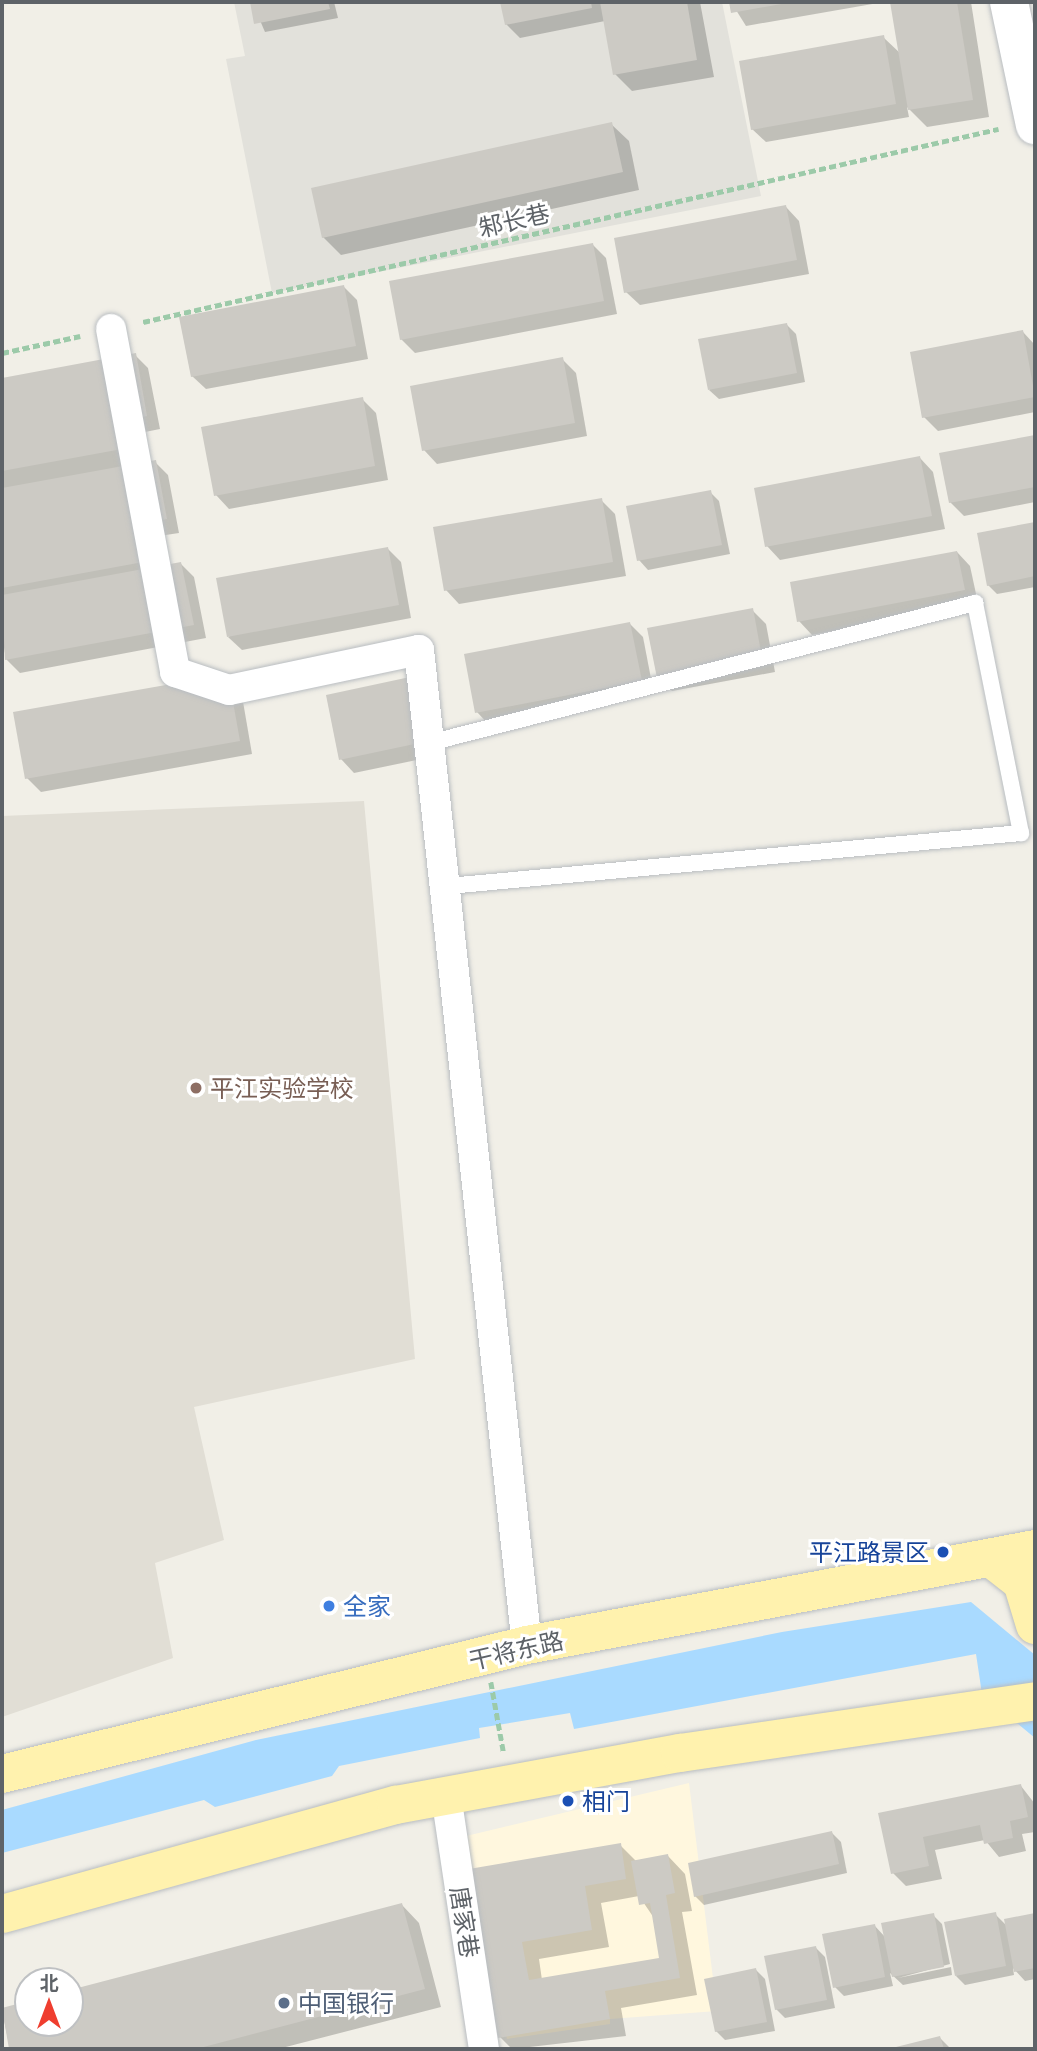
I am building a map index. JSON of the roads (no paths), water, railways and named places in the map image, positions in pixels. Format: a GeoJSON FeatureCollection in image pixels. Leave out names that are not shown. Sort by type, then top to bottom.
{"type":"FeatureCollection","features":[{"type":"Feature","properties":{"kind":"main road","name":"干将东路"},"geometry":{"type":"LineString","coordinates":[[2,1774],[527,1645],[1035,1549]]}},
{"type":"Feature","properties":{"kind":"main road"},"geometry":{"type":"LineString","coordinates":[[991,1558],[1022,1582],[1035,1625]]}},
{"type":"Feature","properties":{"kind":"main road"},"geometry":{"type":"LineString","coordinates":[[2,1914],[317,1823],[446,1795],[1032,1698]]}},
{"type":"Feature","properties":{"kind":"street"},"geometry":{"type":"LineString","coordinates":[[1009,2],[1027,46],[1035,123]]}},
{"type":"Feature","properties":{"kind":"street"},"geometry":{"type":"LineString","coordinates":[[111,329],[176,672],[229,690],[419,650],[433,743],[449,886],[527,1645]]}},
{"type":"Feature","properties":{"kind":"street","name":"唐家巷"},"geometry":{"type":"LineString","coordinates":[[446,1795],[484,2049]]}},
{"type":"Feature","properties":{"kind":"lane"},"geometry":{"type":"LineString","coordinates":[[433,743],[975,603],[1021,833],[449,886]]}},
{"type":"Feature","properties":{"kind":"water"},"geometry":{"type":"Polygon","coordinates":[[[971,1602],[1035,1655],[1035,1738],[982,1694],[976,1654],[574,1729],[570,1713],[479,1728],[480,1738],[339,1766],[332,1776],[215,1807],[204,1800],[2,1853],[2,1810],[256,1740],[782,1632],[971,1602]]]}},
{"type":"Feature","properties":{"kind":"place","name":"平江实验学校"},"geometry":{"type":"Point","coordinates":[196,1088]}},
{"type":"Feature","properties":{"kind":"place","name":"平江路景区"},"geometry":{"type":"Point","coordinates":[943,1552]}},
{"type":"Feature","properties":{"kind":"place","name":"全家"},"geometry":{"type":"Point","coordinates":[329,1606]}},
{"type":"Feature","properties":{"kind":"place","name":"相门"},"geometry":{"type":"Point","coordinates":[568,1801]}},
{"type":"Feature","properties":{"kind":"place","name":"中国银行"},"geometry":{"type":"Point","coordinates":[284,2003]}}]}
